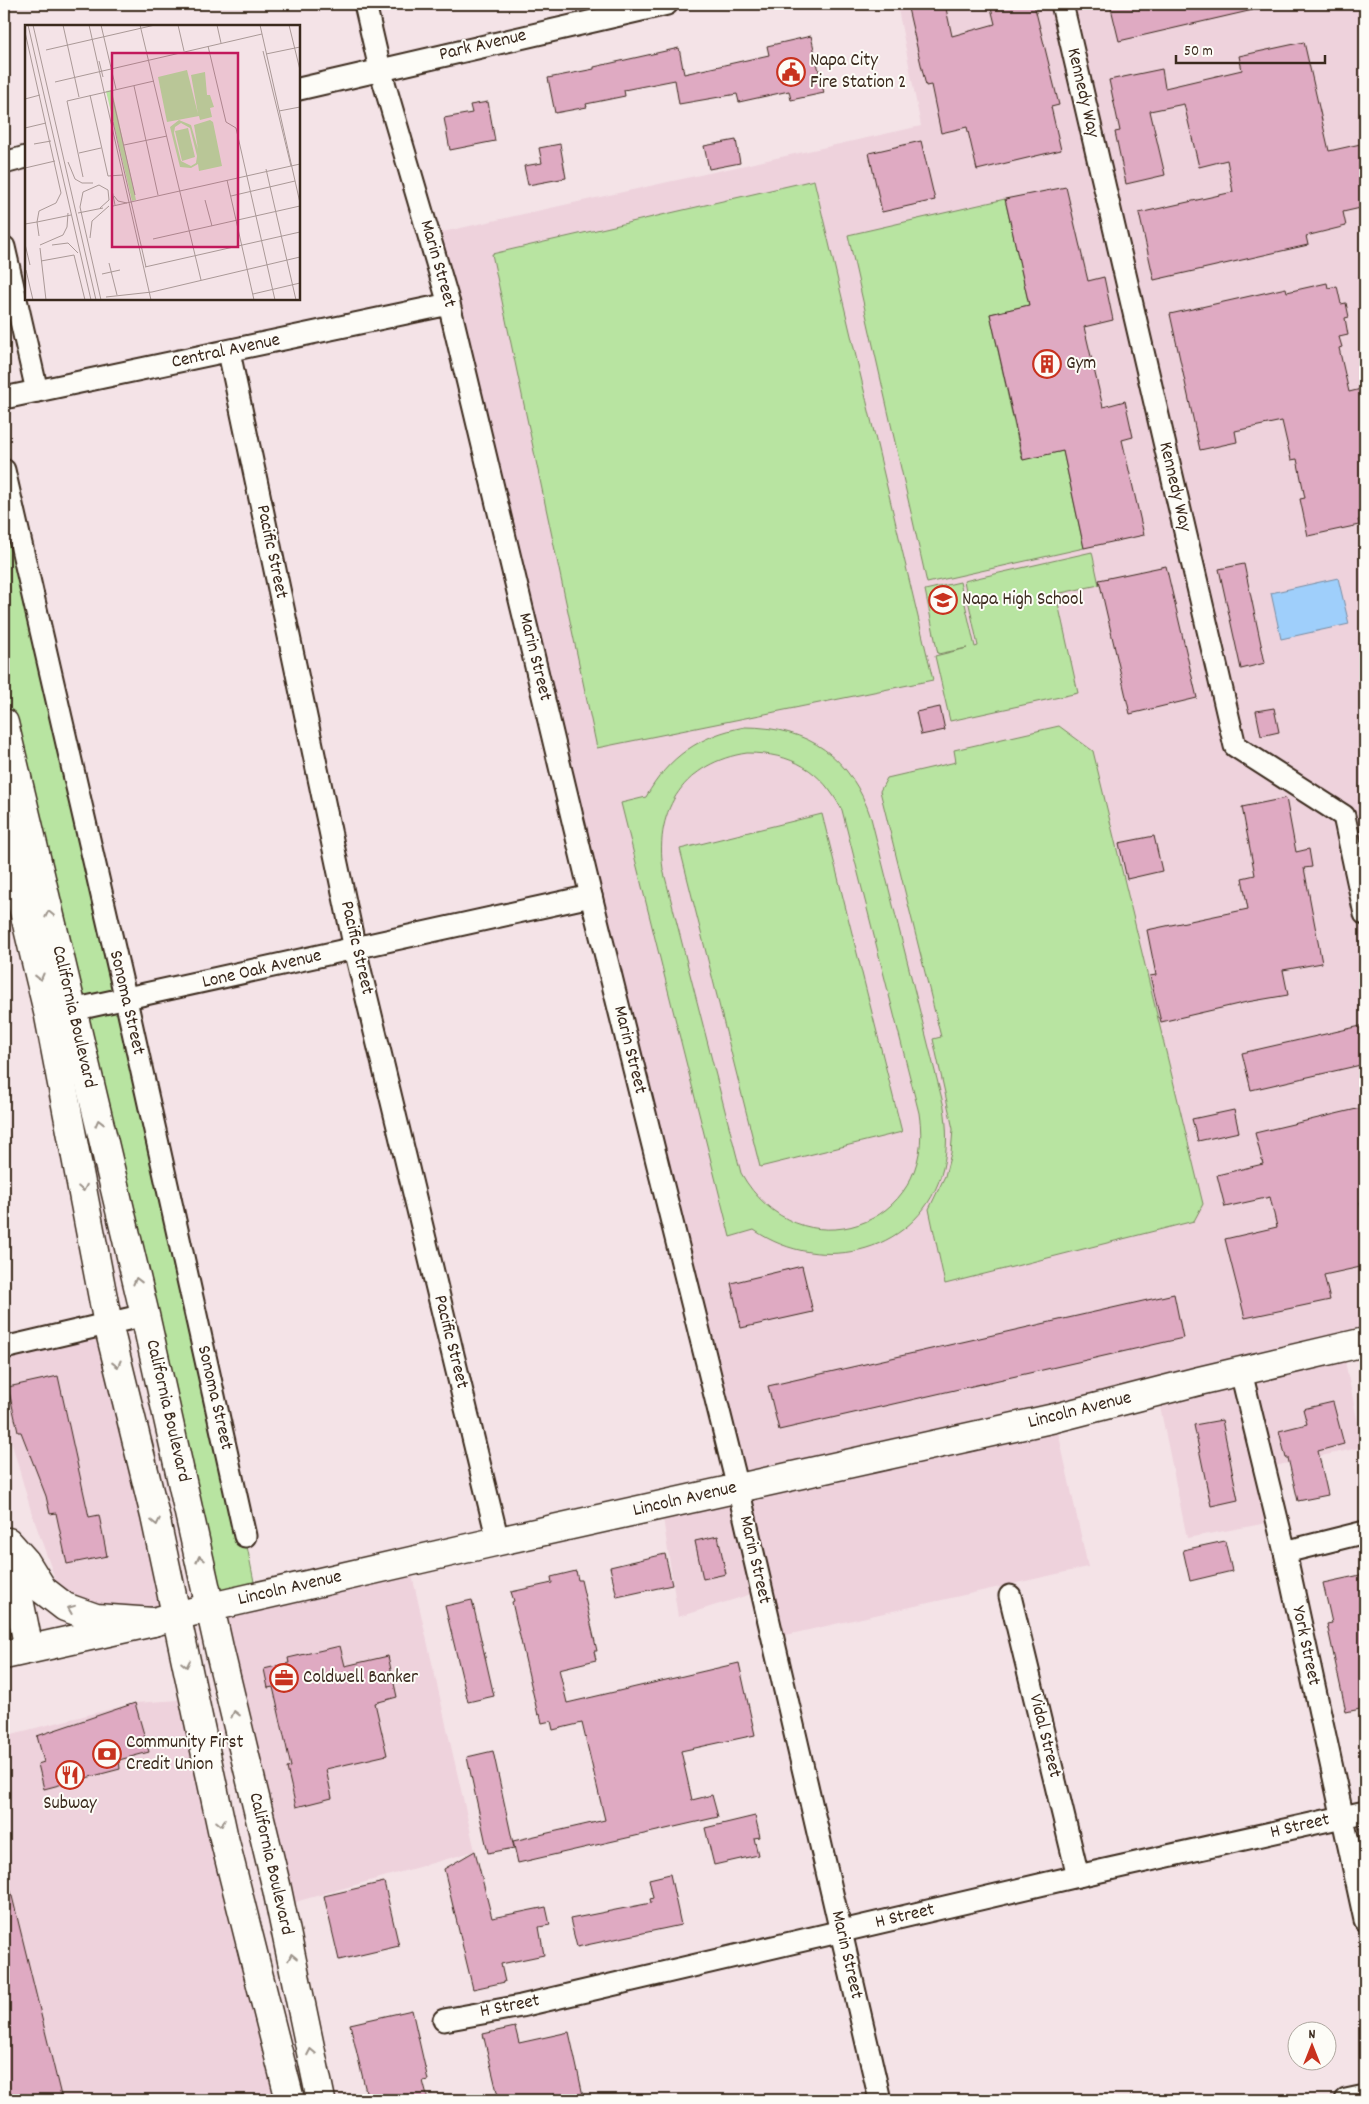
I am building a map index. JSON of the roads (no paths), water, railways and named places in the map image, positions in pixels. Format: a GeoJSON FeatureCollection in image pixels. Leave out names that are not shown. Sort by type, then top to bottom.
{"type":"FeatureCollection","features":[{"type":"Feature","properties":{"kind":"main road","name":"California Boulevard"},"geometry":{"type":"LineString","coordinates":[[4,723],[60,1013],[108,1324],[155,1516],[165,1619],[223,1834],[290,2100]]}},
{"type":"Feature","properties":{"kind":"main road","name":"California Boulevard"},"geometry":{"type":"LineString","coordinates":[[4,828],[60,1013],[146,1315],[210,1607],[277,1889],[321,2100]]}},
{"type":"Feature","properties":{"kind":"main road","name":"Lincoln Avenue"},"geometry":{"type":"LineString","coordinates":[[16,1652],[498,1541],[1055,1418],[1199,1381],[1365,1342]]}},
{"type":"Feature","properties":{"kind":"main road"},"geometry":{"type":"LineString","coordinates":[[6,1534],[43,1590],[65,1607],[96,1618],[165,1619]]}},
{"type":"Feature","properties":{"kind":"main road"},"geometry":{"type":"LineString","coordinates":[[6,1534],[16,1652]]}},
{"type":"Feature","properties":{"kind":"street","name":"Marin Street"},"geometry":{"type":"LineString","coordinates":[[365,4],[380,69],[449,304],[591,896],[738,1488],[880,2100]]}},
{"type":"Feature","properties":{"kind":"street","name":"Park Avenue"},"geometry":{"type":"LineString","coordinates":[[300,89],[667,4]]}},
{"type":"Feature","properties":{"kind":"street","name":"Kennedy Way"},"geometry":{"type":"LineString","coordinates":[[1062,4],[1235,746],[1344,816],[1365,914]]}},
{"type":"Feature","properties":{"kind":"street"},"geometry":{"type":"LineString","coordinates":[[4,163],[25,157]]}},
{"type":"Feature","properties":{"kind":"street"},"geometry":{"type":"LineString","coordinates":[[4,247],[37,391]]}},
{"type":"Feature","properties":{"kind":"street","name":"Central Avenue"},"geometry":{"type":"LineString","coordinates":[[4,398],[449,304]]}},
{"type":"Feature","properties":{"kind":"street","name":"Pacific Street"},"geometry":{"type":"LineString","coordinates":[[229,352],[355,949],[498,1541]]}},
{"type":"Feature","properties":{"kind":"street","name":"Sonoma Street"},"geometry":{"type":"LineString","coordinates":[[4,470],[126,1000],[245,1536]]}},
{"type":"Feature","properties":{"kind":"street","name":"Lone Oak Avenue"},"geometry":{"type":"LineString","coordinates":[[60,1013],[126,1000],[591,896]]}},
{"type":"Feature","properties":{"kind":"street"},"geometry":{"type":"LineString","coordinates":[[4,1348],[146,1315]]}},
{"type":"Feature","properties":{"kind":"street","name":"York Street"},"geometry":{"type":"LineString","coordinates":[[1241,1372],[1285,1552],[1365,1920]]}},
{"type":"Feature","properties":{"kind":"street"},"geometry":{"type":"LineString","coordinates":[[1285,1552],[1365,1532]]}},
{"type":"Feature","properties":{"kind":"street","name":"Vidal Street"},"geometry":{"type":"LineString","coordinates":[[1010,1596],[1078,1876]]}},
{"type":"Feature","properties":{"kind":"street","name":"H Street"},"geometry":{"type":"LineString","coordinates":[[444,2020],[530,2004],[1078,1876],[1365,1812]]}},
{"type":"Feature","properties":{"kind":"street"},"geometry":{"type":"LineString","coordinates":[[1346,2100],[1365,2096]]}},
{"type":"Feature","properties":{"kind":"water"},"geometry":{"type":"Polygon","coordinates":[[[1338,578],[1349,624],[1281,639],[1271,593],[1338,578]]]}},
{"type":"Feature","properties":{"kind":"place","name":"Napa City Fire Station 2"},"geometry":{"type":"Point","coordinates":[791,72]}},
{"type":"Feature","properties":{"kind":"place","name":"Gym"},"geometry":{"type":"Point","coordinates":[1047,364]}},
{"type":"Feature","properties":{"kind":"place","name":"Napa High School"},"geometry":{"type":"Point","coordinates":[943,600]}},
{"type":"Feature","properties":{"kind":"place","name":"Coldwell Banker"},"geometry":{"type":"Point","coordinates":[284,1678]}},
{"type":"Feature","properties":{"kind":"place","name":"Community First Credit Union"},"geometry":{"type":"Point","coordinates":[107,1754]}},
{"type":"Feature","properties":{"kind":"place","name":"Subway"},"geometry":{"type":"Point","coordinates":[70,1775]}}]}
